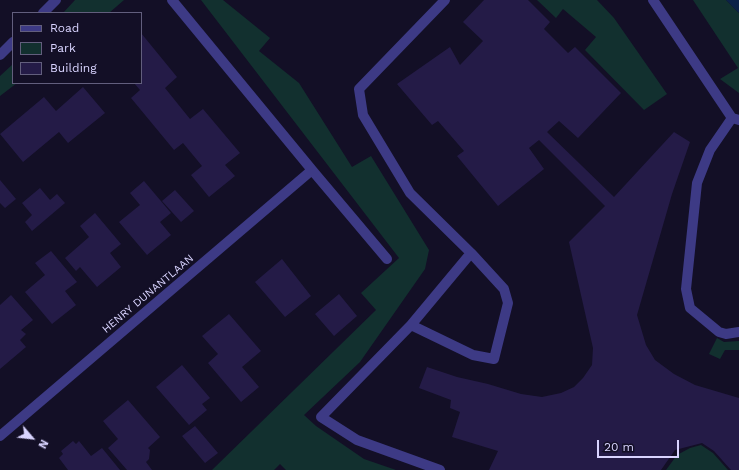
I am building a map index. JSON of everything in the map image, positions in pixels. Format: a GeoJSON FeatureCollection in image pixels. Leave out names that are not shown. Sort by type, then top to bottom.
{"type":"FeatureCollection","features":[{"type":"Feature","properties":{"kind":"street"},"geometry":{"type":"LineString","coordinates":[[44,12],[56,0]]}},
{"type":"Feature","properties":{"kind":"street"},"geometry":{"type":"LineString","coordinates":[[172,0],[387,259]]}},
{"type":"Feature","properties":{"kind":"street"},"geometry":{"type":"LineString","coordinates":[[412,325],[473,354],[494,360],[508,303],[504,289],[471,253],[410,193],[363,115],[359,89],[445,0]]}},
{"type":"Feature","properties":{"kind":"street"},"geometry":{"type":"LineString","coordinates":[[653,0],[736,119],[710,150],[697,183],[686,289],[690,308],[719,332],[726,334],[739,332]]}},
{"type":"Feature","properties":{"kind":"street"},"geometry":{"type":"LineString","coordinates":[[0,55],[12,43]]}},
{"type":"Feature","properties":{"kind":"street","name":"HENRY DUNANTLAAN"},"geometry":{"type":"LineString","coordinates":[[0,436],[312,170]]}},
{"type":"Feature","properties":{"kind":"street"},"geometry":{"type":"LineString","coordinates":[[440,470],[357,440],[321,417],[412,325],[471,253]]}},
{"type":"Feature","properties":{"kind":"green space"},"geometry":{"type":"Polygon","coordinates":[[[75,0],[124,0],[110,12],[64,12],[75,0]]]}},
{"type":"Feature","properties":{"kind":"green space"},"geometry":{"type":"Polygon","coordinates":[[[201,0],[223,0],[270,38],[259,51],[299,83],[352,167],[371,156],[429,250],[425,269],[360,362],[304,415],[316,426],[364,459],[396,470],[286,470],[280,464],[274,470],[212,470],[376,310],[361,293],[399,258],[201,0]]]}},
{"type":"Feature","properties":{"kind":"green space"},"geometry":{"type":"Polygon","coordinates":[[[537,0],[597,0],[614,18],[667,94],[644,110],[585,50],[596,37],[563,9],[556,18],[537,0]]]}},
{"type":"Feature","properties":{"kind":"green space"},"geometry":{"type":"Polygon","coordinates":[[[693,0],[726,0],[739,13],[739,93],[720,79],[738,68],[693,0]]]}},
{"type":"Feature","properties":{"kind":"green space"},"geometry":{"type":"Polygon","coordinates":[[[12,65],[12,84],[16,84],[0,96],[0,76],[12,65]]]}},
{"type":"Feature","properties":{"kind":"green space"},"geometry":{"type":"Polygon","coordinates":[[[717,338],[724,342],[739,341],[739,350],[725,350],[720,359],[709,354],[717,338]]]}},
{"type":"Feature","properties":{"kind":"green space"},"geometry":{"type":"Polygon","coordinates":[[[701,445],[713,453],[728,470],[666,470],[677,455],[690,448],[701,445]]]}},
{"type":"Feature","properties":{"kind":"water"},"geometry":{"type":"Polygon","coordinates":[[[726,0],[739,0],[739,13],[726,0]]]}},
{"type":"Feature","properties":{"kind":"building"},"geometry":{"type":"Polygon","coordinates":[[[484,0],[528,0],[550,22],[544,29],[568,53],[575,47],[621,93],[578,138],[559,121],[547,132],[614,197],[674,132],[690,142],[672,194],[637,315],[646,345],[655,360],[674,374],[695,385],[739,398],[739,470],[731,470],[714,451],[702,443],[675,450],[661,470],[489,470],[498,451],[452,437],[460,412],[450,408],[451,400],[419,388],[427,367],[457,377],[521,394],[542,397],[561,393],[574,387],[583,378],[592,365],[593,348],[569,242],[605,206],[539,140],[529,148],[544,169],[498,206],[457,156],[464,151],[438,121],[432,125],[397,84],[450,47],[460,65],[483,41],[463,22],[484,0]]]}},
{"type":"Feature","properties":{"kind":"building"},"geometry":{"type":"Polygon","coordinates":[[[142,34],[177,77],[165,88],[190,119],[203,109],[240,153],[225,165],[235,176],[209,197],[191,175],[202,166],[183,143],[174,150],[131,98],[140,90],[135,84],[142,84],[142,34]]]}},
{"type":"Feature","properties":{"kind":"building"},"geometry":{"type":"Polygon","coordinates":[[[83,87],[105,113],[68,143],[59,132],[23,162],[0,134],[44,97],[56,111],[83,87]]]}},
{"type":"Feature","properties":{"kind":"building"},"geometry":{"type":"Polygon","coordinates":[[[0,180],[16,199],[5,208],[0,203],[0,180]]]}},
{"type":"Feature","properties":{"kind":"building"},"geometry":{"type":"Polygon","coordinates":[[[144,181],[171,213],[160,222],[171,235],[147,255],[119,222],[140,205],[130,193],[144,181]]]}},
{"type":"Feature","properties":{"kind":"building"},"geometry":{"type":"Polygon","coordinates":[[[40,188],[50,200],[57,194],[65,203],[32,231],[25,222],[32,215],[22,203],[40,188]]]}},
{"type":"Feature","properties":{"kind":"building"},"geometry":{"type":"Polygon","coordinates":[[[175,190],[194,211],[181,222],[162,201],[175,190]]]}},
{"type":"Feature","properties":{"kind":"building"},"geometry":{"type":"Polygon","coordinates":[[[95,213],[121,244],[110,253],[121,267],[97,287],[80,267],[76,271],[65,258],[89,237],[80,226],[95,213]]]}},
{"type":"Feature","properties":{"kind":"building"},"geometry":{"type":"Polygon","coordinates":[[[51,251],[77,282],[65,291],[76,305],[52,324],[25,292],[45,275],[35,263],[51,251]]]}},
{"type":"Feature","properties":{"kind":"building"},"geometry":{"type":"Polygon","coordinates":[[[282,259],[311,296],[285,317],[255,282],[282,259]]]}},
{"type":"Feature","properties":{"kind":"building"},"geometry":{"type":"Polygon","coordinates":[[[339,294],[357,316],[334,336],[315,314],[339,294]]]}},
{"type":"Feature","properties":{"kind":"building"},"geometry":{"type":"Polygon","coordinates":[[[11,295],[33,320],[21,330],[26,334],[20,340],[26,347],[0,369],[0,305],[11,295]]]}},
{"type":"Feature","properties":{"kind":"building"},"geometry":{"type":"Polygon","coordinates":[[[229,314],[261,351],[242,367],[259,387],[241,402],[208,363],[218,354],[202,336],[229,314]]]}},
{"type":"Feature","properties":{"kind":"building"},"geometry":{"type":"Polygon","coordinates":[[[182,365],[210,398],[202,404],[207,410],[189,425],[156,387],[182,365]]]}},
{"type":"Feature","properties":{"kind":"building"},"geometry":{"type":"Polygon","coordinates":[[[128,400],[160,437],[148,448],[150,450],[149,459],[146,462],[152,470],[127,470],[108,448],[118,439],[103,421],[128,400]]]}},
{"type":"Feature","properties":{"kind":"building"},"geometry":{"type":"Polygon","coordinates":[[[195,426],[218,453],[205,463],[182,436],[195,426]]]}},
{"type":"Feature","properties":{"kind":"building"},"geometry":{"type":"Polygon","coordinates":[[[73,441],[76,444],[79,441],[91,456],[102,448],[120,470],[68,470],[59,458],[63,454],[61,451],[73,441]]]}}]}
